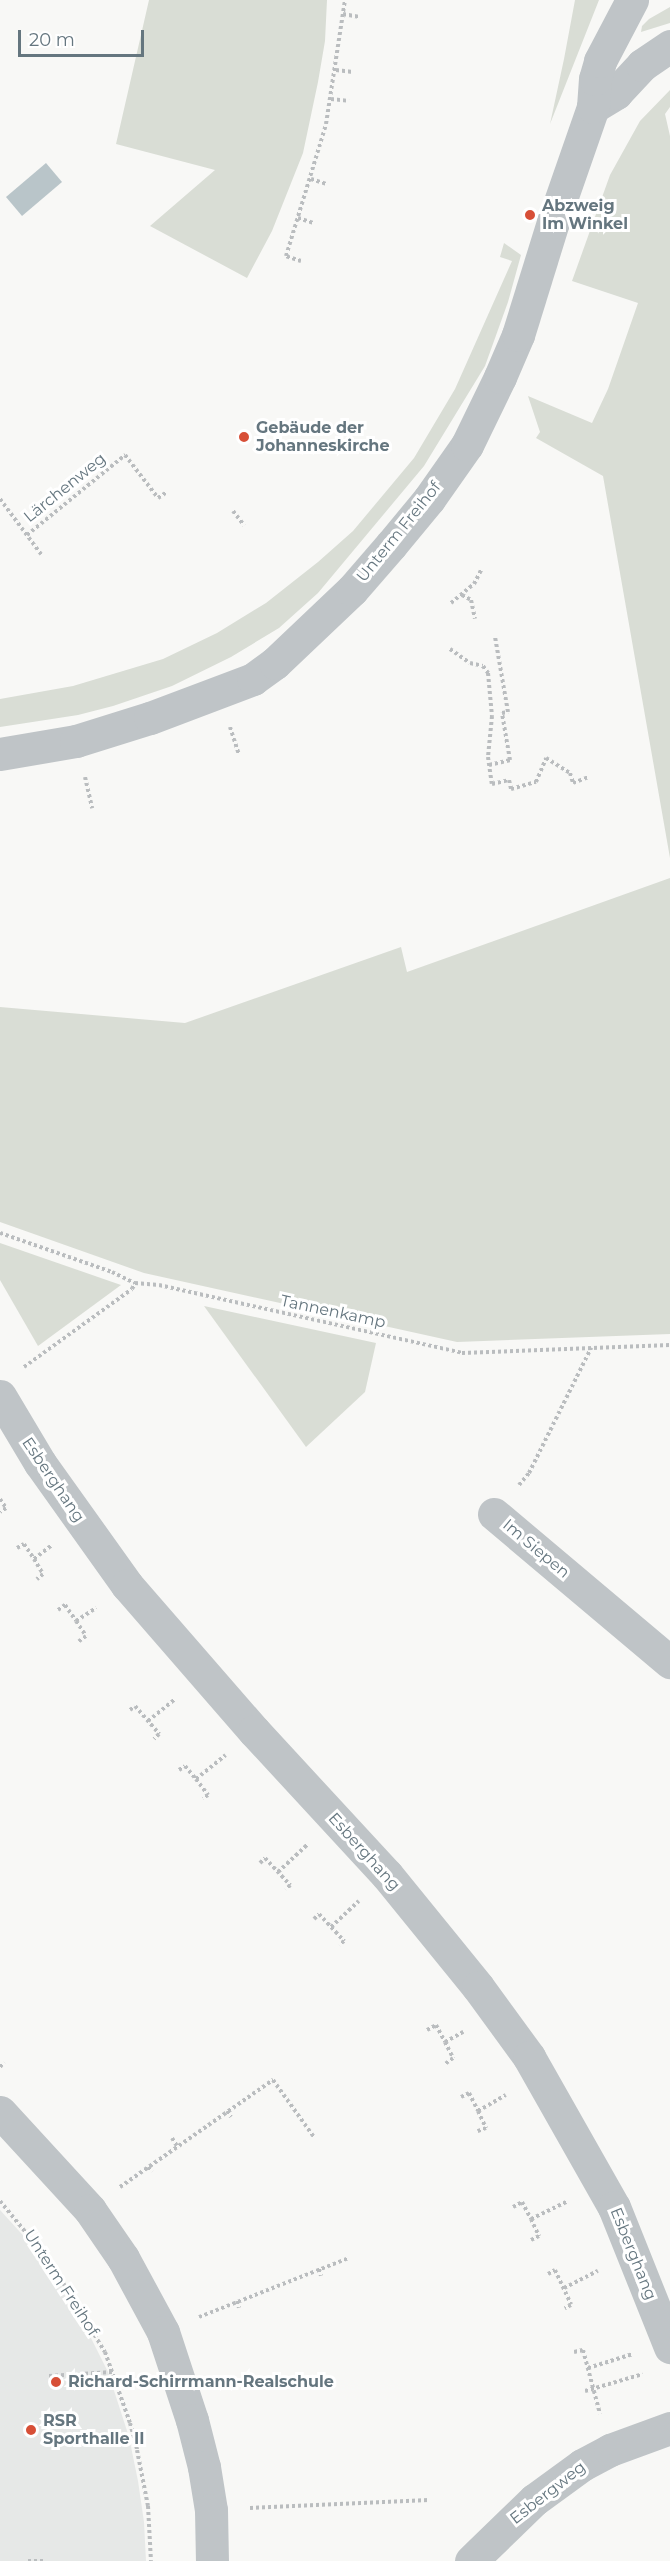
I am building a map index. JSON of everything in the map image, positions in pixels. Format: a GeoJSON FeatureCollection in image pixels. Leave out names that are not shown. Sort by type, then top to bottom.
{"type":"FeatureCollection","features":[{"type":"Feature","properties":{"kind":"street","name":"Unterm Freihof"},"geometry":{"type":"LineString","coordinates":[[0,754],[76,741],[150,718],[253,679],[275,663],[352,590],[429,499],[472,434],[518,335],[593,107],[595,78],[600,61],[632,0]]}},
{"type":"Feature","properties":{"kind":"street"},"geometry":{"type":"LineString","coordinates":[[593,107],[616,93],[642,65],[670,46]]}},
{"type":"Feature","properties":{"kind":"street","name":"Esberghang"},"geometry":{"type":"LineString","coordinates":[[9,1384],[40,1463],[128,1585],[254,1731],[387,1875],[478,1987],[529,2057],[614,2207],[670,2347]]}},
{"type":"Feature","properties":{"kind":"street","name":"Im Siepen"},"geometry":{"type":"LineString","coordinates":[[494,1514],[670,1662]]}},
{"type":"Feature","properties":{"kind":"street"},"geometry":{"type":"LineString","coordinates":[[0,2112],[90,2210],[123,2258],[163,2332],[192,2420],[211,2510],[212,2561]]}},
{"type":"Feature","properties":{"kind":"street","name":"Esbergweg"},"geometry":{"type":"LineString","coordinates":[[471,2561],[534,2500],[582,2465],[610,2450],[670,2428]]}},
{"type":"Feature","properties":{"kind":"path"},"geometry":{"type":"LineString","coordinates":[[302,261],[286,256],[311,179],[331,99],[345,0]]}},
{"type":"Feature","properties":{"kind":"path"},"geometry":{"type":"LineString","coordinates":[[343,14],[360,17]]}},
{"type":"Feature","properties":{"kind":"path"},"geometry":{"type":"LineString","coordinates":[[336,70],[353,72]]}},
{"type":"Feature","properties":{"kind":"path"},"geometry":{"type":"LineString","coordinates":[[331,99],[349,101]]}},
{"type":"Feature","properties":{"kind":"path"},"geometry":{"type":"LineString","coordinates":[[311,179],[326,184]]}},
{"type":"Feature","properties":{"kind":"path"},"geometry":{"type":"LineString","coordinates":[[298,218],[313,222]]}},
{"type":"Feature","properties":{"kind":"path","name":"Lärchenweg"},"geometry":{"type":"LineString","coordinates":[[27,535],[125,455],[158,498],[167,492]]}},
{"type":"Feature","properties":{"kind":"path","name":"Lärchenweg"},"geometry":{"type":"LineString","coordinates":[[0,499],[41,554]]}},
{"type":"Feature","properties":{"kind":"path"},"geometry":{"type":"LineString","coordinates":[[233,511],[244,525]]}},
{"type":"Feature","properties":{"kind":"path"},"geometry":{"type":"LineString","coordinates":[[451,603],[474,584],[481,570]]}},
{"type":"Feature","properties":{"kind":"path"},"geometry":{"type":"LineString","coordinates":[[462,595],[471,600],[475,620]]}},
{"type":"Feature","properties":{"kind":"path"},"geometry":{"type":"LineString","coordinates":[[489,765],[510,760],[502,713],[508,712],[495,637]]}},
{"type":"Feature","properties":{"kind":"path"},"geometry":{"type":"LineString","coordinates":[[450,648],[470,663],[483,666],[488,673],[492,716],[489,765],[492,784],[509,780],[511,789],[536,782],[546,758],[570,773],[573,783],[589,777]]}},
{"type":"Feature","properties":{"kind":"path","name":"Tannenkamp"},"geometry":{"type":"LineString","coordinates":[[0,1233],[112,1272],[135,1283],[159,1285],[462,1353],[670,1345]]}},
{"type":"Feature","properties":{"kind":"path"},"geometry":{"type":"LineString","coordinates":[[9,1384],[132,1289],[135,1283]]}},
{"type":"Feature","properties":{"kind":"path","name":"Im Siepen"},"geometry":{"type":"LineString","coordinates":[[494,1514],[529,1473],[591,1348]]}},
{"type":"Feature","properties":{"kind":"path"},"geometry":{"type":"LineString","coordinates":[[0,1499],[6,1508],[0,1512]]}},
{"type":"Feature","properties":{"kind":"path","name":"Esberghang"},"geometry":{"type":"LineString","coordinates":[[34,1559],[60,1540]]}},
{"type":"Feature","properties":{"kind":"path"},"geometry":{"type":"LineString","coordinates":[[17,1548],[24,1544],[34,1559],[43,1574],[37,1579]]}},
{"type":"Feature","properties":{"kind":"path"},"geometry":{"type":"LineString","coordinates":[[58,1610],[65,1605],[76,1621],[86,1636],[79,1641]]}},
{"type":"Feature","properties":{"kind":"path"},"geometry":{"type":"LineString","coordinates":[[76,1621],[97,1607]]}},
{"type":"Feature","properties":{"kind":"path"},"geometry":{"type":"LineString","coordinates":[[148,1721],[178,1696]]}},
{"type":"Feature","properties":{"kind":"path"},"geometry":{"type":"LineString","coordinates":[[130,1710],[135,1706],[159,1734],[154,1739]]}},
{"type":"Feature","properties":{"kind":"path"},"geometry":{"type":"LineString","coordinates":[[196,1779],[229,1753]]}},
{"type":"Feature","properties":{"kind":"path"},"geometry":{"type":"LineString","coordinates":[[179,1770],[185,1766],[208,1795],[203,1798]]}},
{"type":"Feature","properties":{"kind":"path","name":"Esberghang"},"geometry":{"type":"LineString","coordinates":[[278,1872],[315,1838]]}},
{"type":"Feature","properties":{"kind":"path"},"geometry":{"type":"LineString","coordinates":[[260,1863],[265,1858],[290,1885],[286,1890]]}},
{"type":"Feature","properties":{"kind":"path","name":"Esberghang"},"geometry":{"type":"LineString","coordinates":[[331,1927],[365,1895]]}},
{"type":"Feature","properties":{"kind":"path"},"geometry":{"type":"LineString","coordinates":[[314,1919],[319,1914],[344,1941],[339,1945]]}},
{"type":"Feature","properties":{"kind":"path"},"geometry":{"type":"LineString","coordinates":[[428,2030],[436,2025],[453,2058],[444,2064]]}},
{"type":"Feature","properties":{"kind":"path"},"geometry":{"type":"LineString","coordinates":[[445,2042],[464,2032]]}},
{"type":"Feature","properties":{"kind":"path"},"geometry":{"type":"LineString","coordinates":[[0,2067],[4,2062]]}},
{"type":"Feature","properties":{"kind":"path"},"geometry":{"type":"LineString","coordinates":[[90,2210],[273,2080],[314,2137]]}},
{"type":"Feature","properties":{"kind":"path"},"geometry":{"type":"LineString","coordinates":[[478,2110],[513,2092]]}},
{"type":"Feature","properties":{"kind":"path"},"geometry":{"type":"LineString","coordinates":[[461,2097],[469,2093],[478,2110],[486,2127],[478,2132]]}},
{"type":"Feature","properties":{"kind":"path"},"geometry":{"type":"LineString","coordinates":[[227,2111],[231,2117]]}},
{"type":"Feature","properties":{"kind":"path"},"geometry":{"type":"LineString","coordinates":[[172,2138],[177,2146]]}},
{"type":"Feature","properties":{"kind":"path"},"geometry":{"type":"LineString","coordinates":[[148,2167],[152,2172]]}},
{"type":"Feature","properties":{"kind":"path"},"geometry":{"type":"LineString","coordinates":[[531,2219],[578,2195]]}},
{"type":"Feature","properties":{"kind":"path","name":"Unterm Freihof"},"geometry":{"type":"LineString","coordinates":[[0,2201],[44,2252],[77,2302],[105,2352],[130,2423],[143,2480],[151,2561]]}},
{"type":"Feature","properties":{"kind":"path"},"geometry":{"type":"LineString","coordinates":[[513,2207],[522,2202],[539,2236],[531,2240]]}},
{"type":"Feature","properties":{"kind":"path"},"geometry":{"type":"LineString","coordinates":[[163,2332],[349,2258]]}},
{"type":"Feature","properties":{"kind":"path"},"geometry":{"type":"LineString","coordinates":[[319,2269],[321,2276]]}},
{"type":"Feature","properties":{"kind":"path"},"geometry":{"type":"LineString","coordinates":[[548,2274],[555,2270],[571,2305],[565,2308]]}},
{"type":"Feature","properties":{"kind":"path"},"geometry":{"type":"LineString","coordinates":[[564,2288],[601,2270]]}},
{"type":"Feature","properties":{"kind":"path"},"geometry":{"type":"LineString","coordinates":[[237,2301],[239,2308]]}},
{"type":"Feature","properties":{"kind":"path"},"geometry":{"type":"LineString","coordinates":[[574,2352],[583,2350],[593,2389]]}},
{"type":"Feature","properties":{"kind":"path"},"geometry":{"type":"LineString","coordinates":[[588,2368],[603,2364]]}},
{"type":"Feature","properties":{"kind":"path"},"geometry":{"type":"LineString","coordinates":[[50,2376],[112,2372]]}},
{"type":"Feature","properties":{"kind":"path"},"geometry":{"type":"LineString","coordinates":[[585,2391],[648,2373]]}},
{"type":"Feature","properties":{"kind":"path"},"geometry":{"type":"LineString","coordinates":[[211,2510],[384,2504],[429,2500]]}},
{"type":"Feature","properties":{"kind":"path"},"geometry":{"type":"LineString","coordinates":[[28,2561],[45,2561]]}},
{"type":"Feature","properties":{"kind":"shaded area"},"geometry":{"type":"Polygon","coordinates":[[[149,0],[327,0],[325,41],[303,153],[272,231],[247,278],[150,226],[215,170],[116,144],[149,0]]]}},
{"type":"Feature","properties":{"kind":"shaded area"},"geometry":{"type":"Polygon","coordinates":[[[575,0],[599,0],[550,124],[564,59],[575,0]]]}},
{"type":"Feature","properties":{"kind":"shaded area"},"geometry":{"type":"Polygon","coordinates":[[[670,7],[670,23],[641,32],[642,26],[649,19],[670,7]]]}},
{"type":"Feature","properties":{"kind":"shaded area"},"geometry":{"type":"Polygon","coordinates":[[[670,90],[670,107],[665,114],[670,136],[670,858],[603,476],[536,438],[540,432],[528,396],[592,423],[608,389],[638,303],[572,281],[610,175],[640,121],[670,90]]]}},
{"type":"Feature","properties":{"kind":"shaded area"},"geometry":{"type":"Polygon","coordinates":[[[46,163],[62,182],[22,216],[6,197],[46,163]]]}},
{"type":"Feature","properties":{"kind":"shaded area"},"geometry":{"type":"Polygon","coordinates":[[[504,243],[521,255],[508,302],[485,366],[424,466],[318,593],[279,628],[231,657],[172,686],[78,715],[0,727],[0,699],[73,686],[163,659],[217,633],[266,603],[353,531],[414,458],[455,389],[512,261],[500,257],[504,243]]]}},
{"type":"Feature","properties":{"kind":"shaded area"},"geometry":{"type":"Polygon","coordinates":[[[670,878],[670,1334],[457,1342],[144,1273],[0,1222],[0,1007],[185,1023],[401,947],[407,972],[670,878]]]}},
{"type":"Feature","properties":{"kind":"shaded area"},"geometry":{"type":"Polygon","coordinates":[[[0,1243],[121,1285],[38,1346],[0,1280],[0,1243]]]}},
{"type":"Feature","properties":{"kind":"shaded area"},"geometry":{"type":"Polygon","coordinates":[[[204,1306],[376,1343],[365,1392],[306,1447],[204,1306]]]}},
{"type":"Feature","properties":{"kind":"shaded area","name":"Richard-Schirrmann-Realschule"},"geometry":{"type":"Polygon","coordinates":[[[0,2210],[40,2254],[74,2304],[108,2372],[129,2437],[138,2481],[144,2522],[146,2561],[0,2561],[0,2210]]]}},
{"type":"Feature","properties":{"kind":"place","name":"Abzweig Im Winkel"},"geometry":{"type":"Point","coordinates":[530,215]}},
{"type":"Feature","properties":{"kind":"place","name":"Gebäude der Johanneskirche"},"geometry":{"type":"Point","coordinates":[244,437]}},
{"type":"Feature","properties":{"kind":"place","name":"Richard-Schirrmann-Realschule"},"geometry":{"type":"Point","coordinates":[56,2382]}},
{"type":"Feature","properties":{"kind":"place","name":"RSR Sporthalle II"},"geometry":{"type":"Point","coordinates":[31,2430]}}]}
